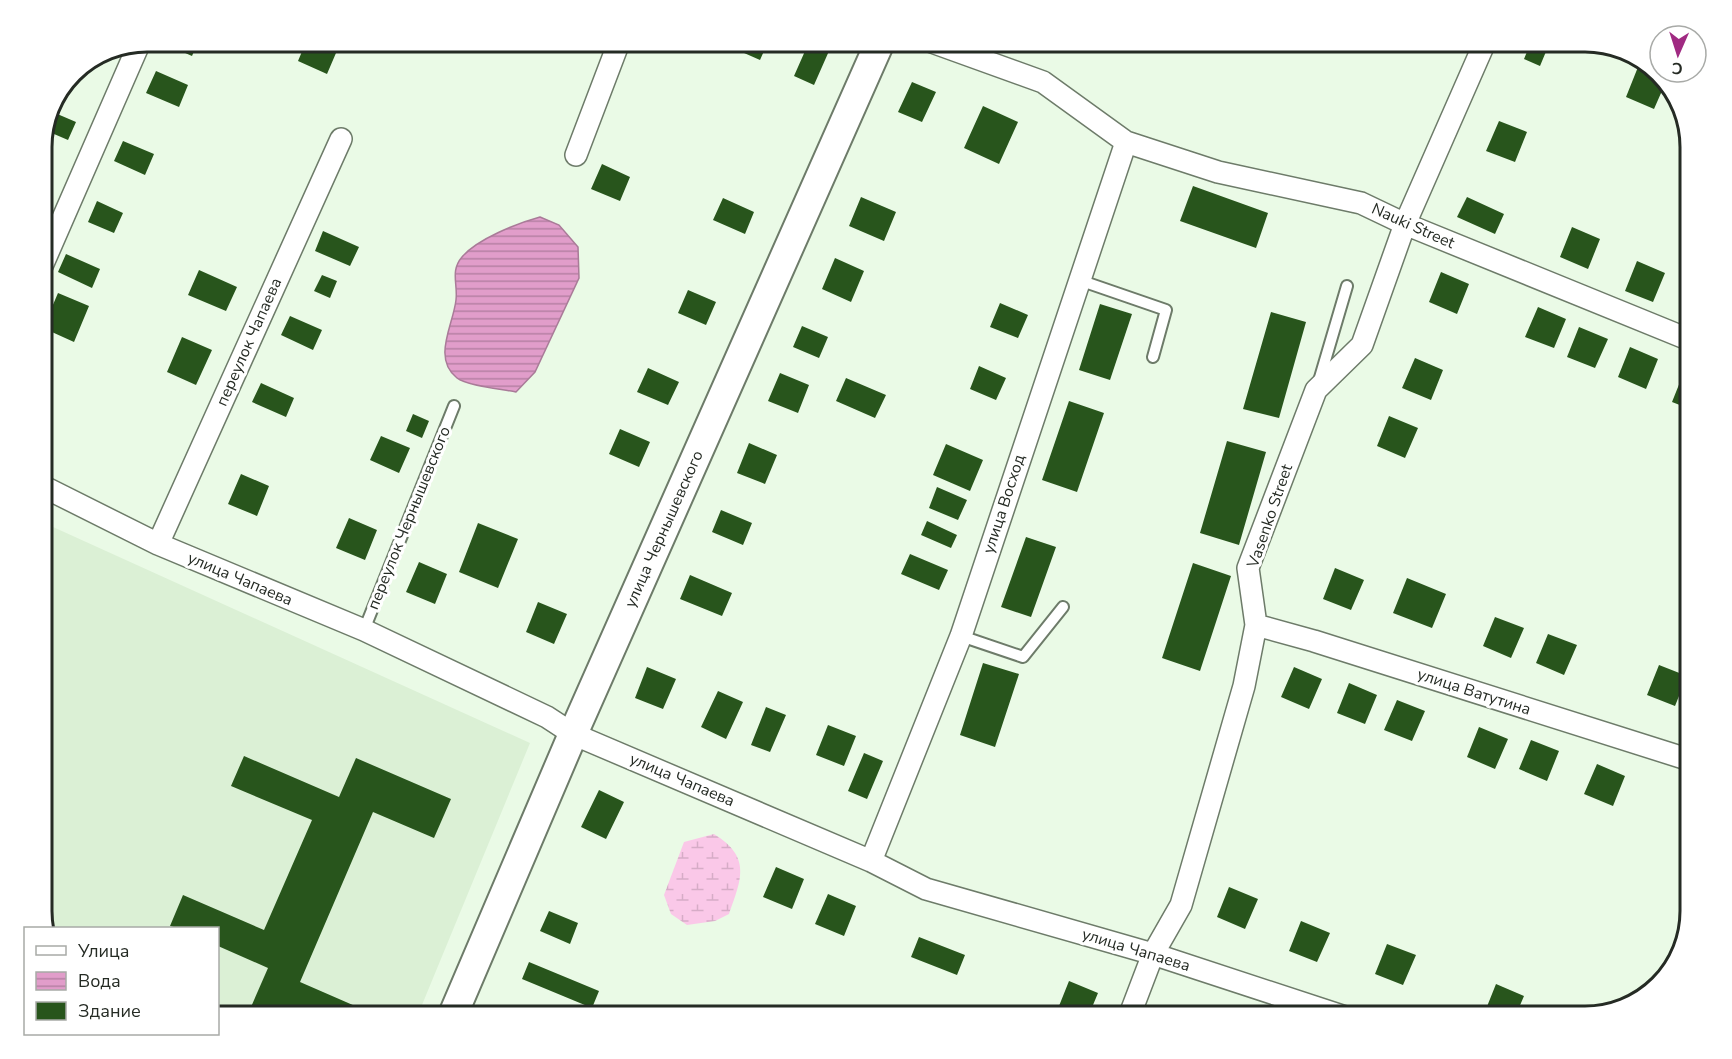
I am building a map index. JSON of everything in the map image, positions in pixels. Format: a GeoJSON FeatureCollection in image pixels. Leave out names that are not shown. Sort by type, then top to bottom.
{"type":"FeatureCollection","features":[{"type":"Feature","properties":{"kind":"street"},"geometry":{"type":"LineString","coordinates":[[576,155],[615,52]]}},
{"type":"Feature","properties":{"kind":"street","name":"улица Чернышевского"},"geometry":{"type":"LineString","coordinates":[[457,1006],[573,734],[876,52]]}},
{"type":"Feature","properties":{"kind":"street","name":"Nauki Street"},"geometry":{"type":"LineString","coordinates":[[960,52],[1043,82],[1126,142],[1218,172],[1361,203],[1405,224],[1679,336]]}},
{"type":"Feature","properties":{"kind":"street","name":"Vasenko Street"},"geometry":{"type":"LineString","coordinates":[[1133,1006],[1152,954],[1180,905],[1244,686],[1256,625],[1248,568],[1316,390],[1362,345],[1405,224],[1481,52]]}},
{"type":"Feature","properties":{"kind":"street"},"geometry":{"type":"LineString","coordinates":[[53,241],[135,53]]}},
{"type":"Feature","properties":{"kind":"street","name":"переулок Чапаева"},"geometry":{"type":"LineString","coordinates":[[158,544],[341,139]]}},
{"type":"Feature","properties":{"kind":"street","name":"улица Восход"},"geometry":{"type":"LineString","coordinates":[[871,861],[961,636],[1078,280],[1126,142]]}},
{"type":"Feature","properties":{"kind":"street","name":"улица Чапаева"},"geometry":{"type":"LineString","coordinates":[[53,492],[158,544],[364,630],[547,717],[573,734],[871,861],[926,890],[1152,954],[1311,1006]]}},
{"type":"Feature","properties":{"kind":"street","name":"улица Ватутина"},"geometry":{"type":"LineString","coordinates":[[1256,625],[1314,641],[1680,757]]}},
{"type":"Feature","properties":{"kind":"lane"},"geometry":{"type":"LineString","coordinates":[[1078,280],[1166,310],[1153,357]]}},
{"type":"Feature","properties":{"kind":"lane"},"geometry":{"type":"LineString","coordinates":[[1316,390],[1347,286]]}},
{"type":"Feature","properties":{"kind":"lane","name":"переулок Чернышевского"},"geometry":{"type":"LineString","coordinates":[[364,630],[454,406]]}},
{"type":"Feature","properties":{"kind":"lane"},"geometry":{"type":"LineString","coordinates":[[961,636],[1023,657],[1063,607]]}},
{"type":"Feature","properties":{"kind":"shaded area"},"geometry":{"type":"Polygon","coordinates":[[[53,527],[530,743],[422,1006],[219,1006],[219,927],[54,927],[53,527]]]}},
{"type":"Feature","properties":{"kind":"green space"},"geometry":{"type":"Polygon","coordinates":[[[714,834],[734,851],[738,860],[740,879],[737,890],[729,914],[715,921],[687,925],[671,914],[664,895],[684,842],[714,834]]]}},
{"type":"Feature","properties":{"kind":"water"},"geometry":{"type":"Polygon","coordinates":[[[540,217],[559,225],[578,247],[579,278],[535,372],[516,392],[462,381],[450,370],[445,351],[456,300],[455,273],[458,262],[469,250],[487,238],[540,217]]]}},
{"type":"Feature","properties":{"kind":"building"},"geometry":{"type":"Polygon","coordinates":[[[302,52],[336,53],[327,74],[298,61],[302,52]]]}},
{"type":"Feature","properties":{"kind":"building"},"geometry":{"type":"Polygon","coordinates":[[[742,52],[764,52],[760,60],[742,52]]]}},
{"type":"Feature","properties":{"kind":"building"},"geometry":{"type":"Polygon","coordinates":[[[805,52],[829,52],[814,85],[794,76],[805,52]]]}},
{"type":"Feature","properties":{"kind":"building"},"geometry":{"type":"Polygon","coordinates":[[[1527,52],[1546,52],[1540,66],[1524,59],[1527,52]]]}},
{"type":"Feature","properties":{"kind":"building"},"geometry":{"type":"Polygon","coordinates":[[[1637,69],[1648,77],[1648,84],[1655,84],[1661,93],[1654,109],[1626,97],[1637,69]]]}},
{"type":"Feature","properties":{"kind":"building"},"geometry":{"type":"Polygon","coordinates":[[[156,71],[188,85],[179,107],[146,93],[156,71]]]}},
{"type":"Feature","properties":{"kind":"building"},"geometry":{"type":"Polygon","coordinates":[[[912,82],[936,92],[922,122],[898,112],[912,82]]]}},
{"type":"Feature","properties":{"kind":"building"},"geometry":{"type":"Polygon","coordinates":[[[983,106],[1018,122],[999,164],[964,148],[983,106]]]}},
{"type":"Feature","properties":{"kind":"building"},"geometry":{"type":"Polygon","coordinates":[[[59,115],[76,122],[68,140],[54,134],[59,115]]]}},
{"type":"Feature","properties":{"kind":"building"},"geometry":{"type":"Polygon","coordinates":[[[1499,121],[1527,132],[1515,162],[1486,151],[1499,121]]]}},
{"type":"Feature","properties":{"kind":"building"},"geometry":{"type":"Polygon","coordinates":[[[123,141],[154,154],[145,175],[114,161],[123,141]]]}},
{"type":"Feature","properties":{"kind":"building"},"geometry":{"type":"Polygon","coordinates":[[[602,164],[630,177],[620,201],[591,189],[602,164]]]}},
{"type":"Feature","properties":{"kind":"building"},"geometry":{"type":"Polygon","coordinates":[[[1193,186],[1268,213],[1256,248],[1180,221],[1193,186]]]}},
{"type":"Feature","properties":{"kind":"building"},"geometry":{"type":"Polygon","coordinates":[[[861,197],[896,212],[884,241],[849,226],[861,197]]]}},
{"type":"Feature","properties":{"kind":"building"},"geometry":{"type":"Polygon","coordinates":[[[1467,197],[1504,214],[1495,234],[1457,217],[1467,197]]]}},
{"type":"Feature","properties":{"kind":"building"},"geometry":{"type":"Polygon","coordinates":[[[723,198],[754,212],[745,234],[713,220],[723,198]]]}},
{"type":"Feature","properties":{"kind":"building"},"geometry":{"type":"Polygon","coordinates":[[[97,201],[123,213],[114,233],[88,222],[97,201]]]}},
{"type":"Feature","properties":{"kind":"building"},"geometry":{"type":"Polygon","coordinates":[[[1572,227],[1600,239],[1588,269],[1560,257],[1572,227]]]}},
{"type":"Feature","properties":{"kind":"building"},"geometry":{"type":"Polygon","coordinates":[[[323,231],[359,247],[350,266],[315,251],[323,231]]]}},
{"type":"Feature","properties":{"kind":"building"},"geometry":{"type":"Polygon","coordinates":[[[66,254],[100,269],[92,288],[58,272],[66,254]]]}},
{"type":"Feature","properties":{"kind":"building"},"geometry":{"type":"Polygon","coordinates":[[[835,258],[864,271],[851,302],[822,289],[835,258]]]}},
{"type":"Feature","properties":{"kind":"building"},"geometry":{"type":"Polygon","coordinates":[[[1637,261],[1665,273],[1653,302],[1625,291],[1637,261]]]}},
{"type":"Feature","properties":{"kind":"building"},"geometry":{"type":"Polygon","coordinates":[[[199,270],[237,287],[226,311],[188,295],[199,270]]]}},
{"type":"Feature","properties":{"kind":"building"},"geometry":{"type":"Polygon","coordinates":[[[1441,272],[1469,284],[1457,314],[1429,302],[1441,272]]]}},
{"type":"Feature","properties":{"kind":"building"},"geometry":{"type":"Polygon","coordinates":[[[322,275],[337,281],[330,298],[314,291],[322,275]]]}},
{"type":"Feature","properties":{"kind":"building"},"geometry":{"type":"Polygon","coordinates":[[[688,290],[716,302],[706,325],[678,313],[688,290]]]}},
{"type":"Feature","properties":{"kind":"building"},"geometry":{"type":"Polygon","coordinates":[[[58,293],[89,306],[74,342],[53,333],[53,305],[58,293]]]}},
{"type":"Feature","properties":{"kind":"building"},"geometry":{"type":"Polygon","coordinates":[[[1000,303],[1028,315],[1018,338],[990,327],[1000,303]]]}},
{"type":"Feature","properties":{"kind":"building"},"geometry":{"type":"Polygon","coordinates":[[[1100,304],[1132,314],[1110,380],[1079,370],[1100,304]]]}},
{"type":"Feature","properties":{"kind":"building"},"geometry":{"type":"Polygon","coordinates":[[[1538,307],[1566,319],[1554,348],[1525,337],[1538,307]]]}},
{"type":"Feature","properties":{"kind":"building"},"geometry":{"type":"Polygon","coordinates":[[[1271,312],[1306,322],[1279,418],[1243,409],[1271,312]]]}},
{"type":"Feature","properties":{"kind":"building"},"geometry":{"type":"Polygon","coordinates":[[[290,316],[322,330],[313,350],[281,335],[290,316]]]}},
{"type":"Feature","properties":{"kind":"building"},"geometry":{"type":"Polygon","coordinates":[[[802,326],[828,337],[819,358],[793,347],[802,326]]]}},
{"type":"Feature","properties":{"kind":"building"},"geometry":{"type":"Polygon","coordinates":[[[1579,327],[1608,339],[1595,368],[1567,357],[1579,327]]]}},
{"type":"Feature","properties":{"kind":"building"},"geometry":{"type":"Polygon","coordinates":[[[182,337],[212,350],[196,385],[167,372],[182,337]]]}},
{"type":"Feature","properties":{"kind":"building"},"geometry":{"type":"Polygon","coordinates":[[[1630,347],[1658,359],[1646,389],[1618,377],[1630,347]]]}},
{"type":"Feature","properties":{"kind":"building"},"geometry":{"type":"Polygon","coordinates":[[[1415,358],[1443,370],[1431,400],[1402,388],[1415,358]]]}},
{"type":"Feature","properties":{"kind":"building"},"geometry":{"type":"Polygon","coordinates":[[[979,366],[1006,378],[996,400],[970,389],[979,366]]]}},
{"type":"Feature","properties":{"kind":"building"},"geometry":{"type":"Polygon","coordinates":[[[648,368],[679,382],[668,405],[637,392],[648,368]]]}},
{"type":"Feature","properties":{"kind":"building"},"geometry":{"type":"Polygon","coordinates":[[[780,373],[809,385],[798,413],[768,401],[780,373]]]}},
{"type":"Feature","properties":{"kind":"building"},"geometry":{"type":"Polygon","coordinates":[[[846,378],[886,395],[875,418],[836,401],[846,378]]]}},
{"type":"Feature","properties":{"kind":"building"},"geometry":{"type":"Polygon","coordinates":[[[261,383],[294,398],[286,417],[252,402],[261,383]]]}},
{"type":"Feature","properties":{"kind":"building"},"geometry":{"type":"Polygon","coordinates":[[[1679,384],[1679,405],[1672,402],[1679,384]]]}},
{"type":"Feature","properties":{"kind":"building"},"geometry":{"type":"Polygon","coordinates":[[[1069,401],[1104,413],[1077,492],[1042,480],[1069,401]]]}},
{"type":"Feature","properties":{"kind":"building"},"geometry":{"type":"Polygon","coordinates":[[[413,414],[429,421],[422,438],[406,431],[413,414]]]}},
{"type":"Feature","properties":{"kind":"building"},"geometry":{"type":"Polygon","coordinates":[[[1389,416],[1418,428],[1405,458],[1377,446],[1389,416]]]}},
{"type":"Feature","properties":{"kind":"building"},"geometry":{"type":"Polygon","coordinates":[[[620,429],[650,442],[639,467],[609,454],[620,429]]]}},
{"type":"Feature","properties":{"kind":"building"},"geometry":{"type":"Polygon","coordinates":[[[381,436],[410,448],[399,473],[370,460],[381,436]]]}},
{"type":"Feature","properties":{"kind":"building"},"geometry":{"type":"Polygon","coordinates":[[[1227,441],[1266,452],[1239,545],[1200,533],[1227,441]]]}},
{"type":"Feature","properties":{"kind":"building"},"geometry":{"type":"Polygon","coordinates":[[[749,443],[777,455],[765,484],[737,473],[749,443]]]}},
{"type":"Feature","properties":{"kind":"building"},"geometry":{"type":"Polygon","coordinates":[[[946,444],[983,460],[970,491],[933,475],[946,444]]]}},
{"type":"Feature","properties":{"kind":"building"},"geometry":{"type":"Polygon","coordinates":[[[241,474],[269,486],[257,516],[228,504],[241,474]]]}},
{"type":"Feature","properties":{"kind":"building"},"geometry":{"type":"Polygon","coordinates":[[[937,487],[967,500],[958,520],[929,508],[937,487]]]}},
{"type":"Feature","properties":{"kind":"building"},"geometry":{"type":"Polygon","coordinates":[[[721,510],[752,523],[743,545],[712,532],[721,510]]]}},
{"type":"Feature","properties":{"kind":"building"},"geometry":{"type":"Polygon","coordinates":[[[349,518],[377,530],[365,560],[336,548],[349,518]]]}},
{"type":"Feature","properties":{"kind":"building"},"geometry":{"type":"Polygon","coordinates":[[[927,521],[957,535],[951,548],[921,535],[927,521]]]}},
{"type":"Feature","properties":{"kind":"building"},"geometry":{"type":"Polygon","coordinates":[[[478,523],[518,539],[498,588],[459,572],[478,523]]]}},
{"type":"Feature","properties":{"kind":"building"},"geometry":{"type":"Polygon","coordinates":[[[1026,537],[1056,547],[1031,617],[1001,607],[1026,537]]]}},
{"type":"Feature","properties":{"kind":"building"},"geometry":{"type":"Polygon","coordinates":[[[910,554],[948,570],[939,590],[901,574],[910,554]]]}},
{"type":"Feature","properties":{"kind":"building"},"geometry":{"type":"Polygon","coordinates":[[[419,562],[447,574],[435,604],[406,592],[419,562]]]}},
{"type":"Feature","properties":{"kind":"building"},"geometry":{"type":"Polygon","coordinates":[[[1193,563],[1231,576],[1200,671],[1162,658],[1193,563]]]}},
{"type":"Feature","properties":{"kind":"building"},"geometry":{"type":"Polygon","coordinates":[[[1335,568],[1364,580],[1351,610],[1323,599],[1335,568]]]}},
{"type":"Feature","properties":{"kind":"building"},"geometry":{"type":"Polygon","coordinates":[[[690,575],[732,593],[722,616],[680,599],[690,575]]]}},
{"type":"Feature","properties":{"kind":"building"},"geometry":{"type":"Polygon","coordinates":[[[1407,578],[1446,594],[1432,628],[1393,613],[1407,578]]]}},
{"type":"Feature","properties":{"kind":"building"},"geometry":{"type":"Polygon","coordinates":[[[538,602],[567,614],[554,644],[526,632],[538,602]]]}},
{"type":"Feature","properties":{"kind":"building"},"geometry":{"type":"Polygon","coordinates":[[[1495,617],[1524,628],[1511,658],[1483,646],[1495,617]]]}},
{"type":"Feature","properties":{"kind":"building"},"geometry":{"type":"Polygon","coordinates":[[[1548,634],[1577,645],[1564,675],[1536,663],[1548,634]]]}},
{"type":"Feature","properties":{"kind":"building"},"geometry":{"type":"Polygon","coordinates":[[[983,663],[1019,674],[995,747],[960,735],[983,663]]]}},
{"type":"Feature","properties":{"kind":"building"},"geometry":{"type":"Polygon","coordinates":[[[1659,665],[1680,673],[1680,694],[1675,706],[1647,695],[1659,665]]]}},
{"type":"Feature","properties":{"kind":"building"},"geometry":{"type":"Polygon","coordinates":[[[647,667],[676,679],[663,709],[635,698],[647,667]]]}},
{"type":"Feature","properties":{"kind":"building"},"geometry":{"type":"Polygon","coordinates":[[[1294,667],[1322,679],[1309,709],[1281,697],[1294,667]]]}},
{"type":"Feature","properties":{"kind":"building"},"geometry":{"type":"Polygon","coordinates":[[[1349,683],[1377,695],[1365,724],[1337,713],[1349,683]]]}},
{"type":"Feature","properties":{"kind":"building"},"geometry":{"type":"Polygon","coordinates":[[[718,691],[743,702],[726,739],[701,727],[718,691]]]}},
{"type":"Feature","properties":{"kind":"building"},"geometry":{"type":"Polygon","coordinates":[[[1397,700],[1425,711],[1412,741],[1384,730],[1397,700]]]}},
{"type":"Feature","properties":{"kind":"building"},"geometry":{"type":"Polygon","coordinates":[[[766,707],[786,715],[770,752],[751,745],[766,707]]]}},
{"type":"Feature","properties":{"kind":"building"},"geometry":{"type":"Polygon","coordinates":[[[828,725],[856,736],[844,766],[816,755],[828,725]]]}},
{"type":"Feature","properties":{"kind":"building"},"geometry":{"type":"Polygon","coordinates":[[[1479,727],[1508,739],[1495,769],[1467,757],[1479,727]]]}},
{"type":"Feature","properties":{"kind":"building"},"geometry":{"type":"Polygon","coordinates":[[[1531,740],[1559,751],[1547,781],[1519,769],[1531,740]]]}},
{"type":"Feature","properties":{"kind":"building"},"geometry":{"type":"Polygon","coordinates":[[[864,753],[883,761],[867,799],[848,791],[864,753]]]}},
{"type":"Feature","properties":{"kind":"building"},"geometry":{"type":"Polygon","coordinates":[[[244,756],[339,797],[356,758],[451,799],[434,838],[373,812],[300,982],[355,1006],[251,1006],[268,968],[219,946],[219,927],[170,926],[183,895],[264,930],[312,820],[231,786],[244,756]]]}},
{"type":"Feature","properties":{"kind":"building"},"geometry":{"type":"Polygon","coordinates":[[[1597,764],[1625,776],[1613,806],[1584,794],[1597,764]]]}},
{"type":"Feature","properties":{"kind":"building"},"geometry":{"type":"Polygon","coordinates":[[[599,790],[624,802],[606,839],[581,827],[599,790]]]}},
{"type":"Feature","properties":{"kind":"building"},"geometry":{"type":"Polygon","coordinates":[[[776,867],[804,879],[792,909],[763,897],[776,867]]]}},
{"type":"Feature","properties":{"kind":"building"},"geometry":{"type":"Polygon","coordinates":[[[1229,887],[1258,899],[1245,929],[1217,917],[1229,887]]]}},
{"type":"Feature","properties":{"kind":"building"},"geometry":{"type":"Polygon","coordinates":[[[828,894],[856,906],[844,936],[815,924],[828,894]]]}},
{"type":"Feature","properties":{"kind":"building"},"geometry":{"type":"Polygon","coordinates":[[[549,911],[578,923],[570,944],[540,931],[549,911]]]}},
{"type":"Feature","properties":{"kind":"building"},"geometry":{"type":"Polygon","coordinates":[[[1301,921],[1330,933],[1317,962],[1289,951],[1301,921]]]}},
{"type":"Feature","properties":{"kind":"building"},"geometry":{"type":"Polygon","coordinates":[[[919,937],[965,955],[957,975],[911,957],[919,937]]]}},
{"type":"Feature","properties":{"kind":"building"},"geometry":{"type":"Polygon","coordinates":[[[1387,944],[1416,955],[1403,985],[1375,974],[1387,944]]]}},
{"type":"Feature","properties":{"kind":"building"},"geometry":{"type":"Polygon","coordinates":[[[529,962],[599,991],[593,1006],[587,1006],[522,979],[529,962]]]}},
{"type":"Feature","properties":{"kind":"building"},"geometry":{"type":"Polygon","coordinates":[[[1069,981],[1098,993],[1093,1006],[1059,1006],[1069,981]]]}},
{"type":"Feature","properties":{"kind":"building"},"geometry":{"type":"Polygon","coordinates":[[[1496,984],[1524,996],[1520,1006],[1487,1006],[1496,984]]]}}]}
